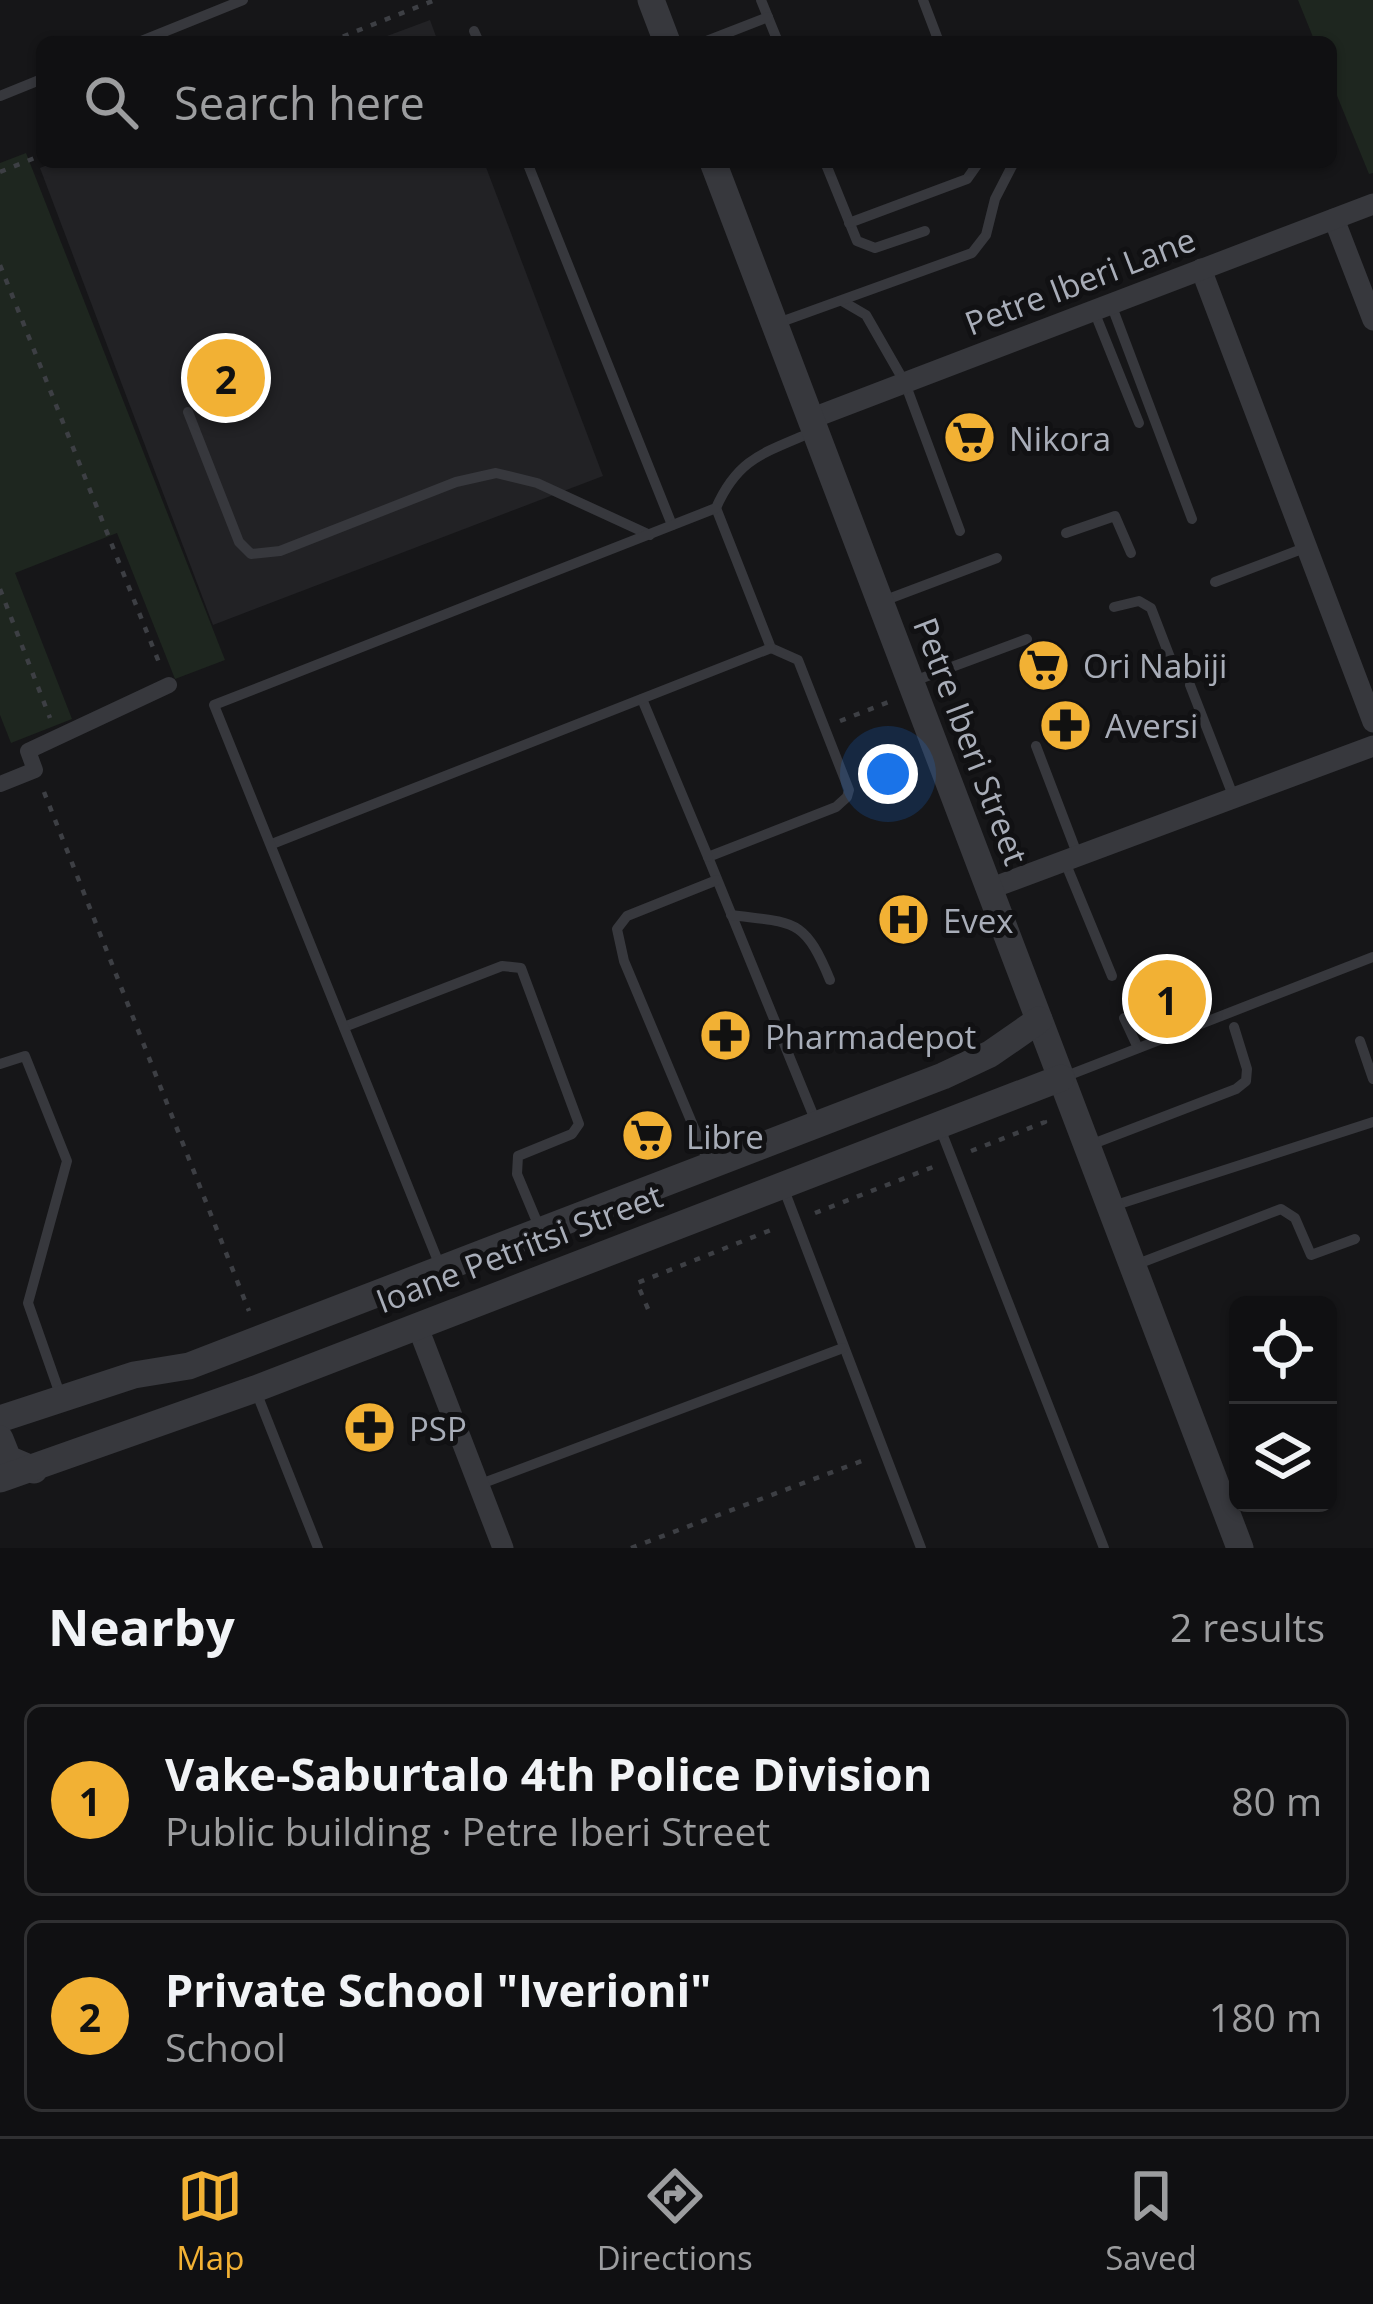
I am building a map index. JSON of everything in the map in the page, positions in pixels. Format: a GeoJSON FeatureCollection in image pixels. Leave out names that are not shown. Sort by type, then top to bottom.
{"type":"FeatureCollection","features":[{"type":"Feature","properties":{"kind":"street"},"geometry":{"type":"LineString","coordinates":[[651,0],[665,36]]}},
{"type":"Feature","properties":{"kind":"street","name":"Petre Iberi Street"},"geometry":{"type":"LineString","coordinates":[[714,168],[880,602],[902,692],[989,889],[1240,1548]]}},
{"type":"Feature","properties":{"kind":"street","name":"Petre Iberi Lane"},"geometry":{"type":"LineString","coordinates":[[813,425],[905,383],[1373,204]]}},
{"type":"Feature","properties":{"kind":"street"},"geometry":{"type":"LineString","coordinates":[[1334,219],[1373,320]]}},
{"type":"Feature","properties":{"kind":"street"},"geometry":{"type":"LineString","coordinates":[[1201,269],[1373,722]]}},
{"type":"Feature","properties":{"kind":"street"},"geometry":{"type":"LineString","coordinates":[[0,784],[35,770],[28,752],[169,686]]}},
{"type":"Feature","properties":{"kind":"street"},"geometry":{"type":"LineString","coordinates":[[989,889],[1373,746]]}},
{"type":"Feature","properties":{"kind":"street","name":"Ioane Petritsi Street"},"geometry":{"type":"LineString","coordinates":[[4,1427],[134,1375],[189,1366],[817,1126],[990,1054],[1039,1021]]}},
{"type":"Feature","properties":{"kind":"street","name":"Ioane Petritsi Street"},"geometry":{"type":"LineString","coordinates":[[0,1479],[255,1389],[1061,1078]]}},
{"type":"Feature","properties":{"kind":"street"},"geometry":{"type":"LineString","coordinates":[[453,1265],[480,1301]]}},
{"type":"Feature","properties":{"kind":"street"},"geometry":{"type":"LineString","coordinates":[[417,1325],[502,1548]]}},
{"type":"Feature","properties":{"kind":"street"},"geometry":{"type":"LineString","coordinates":[[189,1366],[170,1387],[176,1403],[205,1407]]}},
{"type":"Feature","properties":{"kind":"street"},"geometry":{"type":"LineString","coordinates":[[134,1375],[151,1382],[160,1408],[150,1427]]}},
{"type":"Feature","properties":{"kind":"street"},"geometry":{"type":"LineString","coordinates":[[4,1427],[8,1459],[34,1470]]}},
{"type":"Feature","properties":{"kind":"lane"},"geometry":{"type":"LineString","coordinates":[[154,36],[243,0]]}},
{"type":"Feature","properties":{"kind":"lane"},"geometry":{"type":"LineString","coordinates":[[761,0],[776,36]]}},
{"type":"Feature","properties":{"kind":"lane"},"geometry":{"type":"LineString","coordinates":[[922,0],[937,36]]}},
{"type":"Feature","properties":{"kind":"lane"},"geometry":{"type":"LineString","coordinates":[[719,36],[768,17]]}},
{"type":"Feature","properties":{"kind":"lane"},"geometry":{"type":"LineString","coordinates":[[0,96],[36,82]]}},
{"type":"Feature","properties":{"kind":"lane"},"geometry":{"type":"LineString","coordinates":[[529,168],[673,525]]}},
{"type":"Feature","properties":{"kind":"lane"},"geometry":{"type":"LineString","coordinates":[[827,168],[857,241],[875,248],[925,231]]}},
{"type":"Feature","properties":{"kind":"lane"},"geometry":{"type":"LineString","coordinates":[[849,224],[967,179],[975,168]]}},
{"type":"Feature","properties":{"kind":"lane"},"geometry":{"type":"LineString","coordinates":[[774,324],[973,253],[986,235],[995,199],[1011,168]]}},
{"type":"Feature","properties":{"kind":"lane"},"geometry":{"type":"LineString","coordinates":[[842,301],[866,315],[905,383],[960,531]]}},
{"type":"Feature","properties":{"kind":"lane"},"geometry":{"type":"LineString","coordinates":[[1103,308],[1139,423]]}},
{"type":"Feature","properties":{"kind":"lane"},"geometry":{"type":"LineString","coordinates":[[1103,308],[1192,519]]}},
{"type":"Feature","properties":{"kind":"lane"},"geometry":{"type":"LineString","coordinates":[[188,412],[239,542],[251,554],[280,551],[456,482],[496,473],[537,483],[650,535]]}},
{"type":"Feature","properties":{"kind":"lane"},"geometry":{"type":"LineString","coordinates":[[708,857],[836,807],[847,797],[846,781],[798,660],[771,648],[716,508],[729,478],[757,456],[813,425]]}},
{"type":"Feature","properties":{"kind":"lane"},"geometry":{"type":"LineString","coordinates":[[453,1265],[344,1027],[214,705],[716,508]]}},
{"type":"Feature","properties":{"kind":"lane"},"geometry":{"type":"LineString","coordinates":[[1066,533],[1115,516],[1131,553]]}},
{"type":"Feature","properties":{"kind":"lane"},"geometry":{"type":"LineString","coordinates":[[1215,582],[1307,547]]}},
{"type":"Feature","properties":{"kind":"lane"},"geometry":{"type":"LineString","coordinates":[[880,602],[997,558]]}},
{"type":"Feature","properties":{"kind":"lane"},"geometry":{"type":"LineString","coordinates":[[1114,607],[1139,601],[1151,608],[1171,660]]}},
{"type":"Feature","properties":{"kind":"lane"},"geometry":{"type":"LineString","coordinates":[[902,692],[1028,639]]}},
{"type":"Feature","properties":{"kind":"lane"},"geometry":{"type":"LineString","coordinates":[[272,844],[771,648]]}},
{"type":"Feature","properties":{"kind":"lane"},"geometry":{"type":"LineString","coordinates":[[1190,685],[1234,798]]}},
{"type":"Feature","properties":{"kind":"lane"},"geometry":{"type":"LineString","coordinates":[[642,699],[817,1126]]}},
{"type":"Feature","properties":{"kind":"lane"},"geometry":{"type":"LineString","coordinates":[[1036,746],[1112,976]]}},
{"type":"Feature","properties":{"kind":"lane"},"geometry":{"type":"LineString","coordinates":[[710,1166],[624,961],[617,929],[627,916],[717,880]]}},
{"type":"Feature","properties":{"kind":"lane"},"geometry":{"type":"LineString","coordinates":[[731,914],[793,922],[815,944],[830,980]]}},
{"type":"Feature","properties":{"kind":"lane"},"geometry":{"type":"LineString","coordinates":[[1061,1078],[1373,957]]}},
{"type":"Feature","properties":{"kind":"lane"},"geometry":{"type":"LineString","coordinates":[[344,1027],[502,966],[521,968],[579,1124],[572,1133],[518,1156],[517,1174],[540,1231]]}},
{"type":"Feature","properties":{"kind":"lane"},"geometry":{"type":"LineString","coordinates":[[1124,1018],[1138,1048]]}},
{"type":"Feature","properties":{"kind":"lane"},"geometry":{"type":"LineString","coordinates":[[1087,1147],[1246,1081],[1234,1027]]}},
{"type":"Feature","properties":{"kind":"lane"},"geometry":{"type":"LineString","coordinates":[[1360,1041],[1373,1079]]}},
{"type":"Feature","properties":{"kind":"lane"},"geometry":{"type":"LineString","coordinates":[[0,1064],[25,1056],[68,1161],[28,1303],[62,1400]]}},
{"type":"Feature","properties":{"kind":"lane"},"geometry":{"type":"LineString","coordinates":[[1110,1207],[1373,1122]]}},
{"type":"Feature","properties":{"kind":"lane"},"geometry":{"type":"LineString","coordinates":[[939,1125],[1104,1548]]}},
{"type":"Feature","properties":{"kind":"lane"},"geometry":{"type":"LineString","coordinates":[[783,1185],[921,1548]]}},
{"type":"Feature","properties":{"kind":"lane"},"geometry":{"type":"LineString","coordinates":[[1132,1266],[1281,1209],[1295,1218],[1311,1255],[1355,1239]]}},
{"type":"Feature","properties":{"kind":"lane"},"geometry":{"type":"LineString","coordinates":[[478,1485],[843,1348]]}},
{"type":"Feature","properties":{"kind":"lane"},"geometry":{"type":"LineString","coordinates":[[255,1389],[318,1548]]}},
{"type":"Feature","properties":{"kind":"path"},"geometry":{"type":"LineString","coordinates":[[344,36],[435,0]]}},
{"type":"Feature","properties":{"kind":"path"},"geometry":{"type":"LineString","coordinates":[[0,172],[36,157]]}},
{"type":"Feature","properties":{"kind":"path"},"geometry":{"type":"LineString","coordinates":[[0,265],[169,686]]}},
{"type":"Feature","properties":{"kind":"path"},"geometry":{"type":"LineString","coordinates":[[0,589],[58,736]]}},
{"type":"Feature","properties":{"kind":"path"},"geometry":{"type":"LineString","coordinates":[[824,727],[902,692]]}},
{"type":"Feature","properties":{"kind":"path"},"geometry":{"type":"LineString","coordinates":[[35,770],[260,1339]]}},
{"type":"Feature","properties":{"kind":"path"},"geometry":{"type":"LineString","coordinates":[[648,1309],[637,1283],[1045,1122],[1034,1089]]}},
{"type":"Feature","properties":{"kind":"path"},"geometry":{"type":"LineString","coordinates":[[631,1548],[852,1465]]}},
{"type":"Feature","properties":{"kind":"shaded area"},"geometry":{"type":"Polygon","coordinates":[[[1298,0],[1373,0],[1373,173],[1369,174],[1337,96],[1337,36],[1313,36],[1298,0]]]}},
{"type":"Feature","properties":{"kind":"shaded area"},"geometry":{"type":"Polygon","coordinates":[[[430,20],[436,36],[387,36],[430,20]]]}},
{"type":"Feature","properties":{"kind":"shaded area"},"geometry":{"type":"Polygon","coordinates":[[[26,153],[225,660],[175,679],[117,533],[15,573],[72,719],[11,743],[0,715],[0,163],[26,153]]]}},
{"type":"Feature","properties":{"kind":"shaded area"},"geometry":{"type":"Polygon","coordinates":[[[40,168],[486,168],[603,476],[213,625],[40,168]]]}},
{"type":"Feature","properties":{"kind":"place","name":"Private School \"Iverioni\""},"geometry":{"type":"Point","coordinates":[226,378]}},
{"type":"Feature","properties":{"kind":"place","name":"Nikora"},"geometry":{"type":"Point","coordinates":[970,438]}},
{"type":"Feature","properties":{"kind":"place","name":"Ori Nabiji"},"geometry":{"type":"Point","coordinates":[1044,665]}},
{"type":"Feature","properties":{"kind":"place","name":"Aversi"},"geometry":{"type":"Point","coordinates":[1066,725]}},
{"type":"Feature","properties":{"kind":"place","name":"Evex"},"geometry":{"type":"Point","coordinates":[904,920]}},
{"type":"Feature","properties":{"kind":"place","name":"Vake-Saburtalo 4th Police Division"},"geometry":{"type":"Point","coordinates":[1167,999]}},
{"type":"Feature","properties":{"kind":"place","name":"Pharmadepot"},"geometry":{"type":"Point","coordinates":[726,1036]}},
{"type":"Feature","properties":{"kind":"place","name":"Libre"},"geometry":{"type":"Point","coordinates":[647,1136]}},
{"type":"Feature","properties":{"kind":"place","name":"PSP"},"geometry":{"type":"Point","coordinates":[370,1428]}}]}
